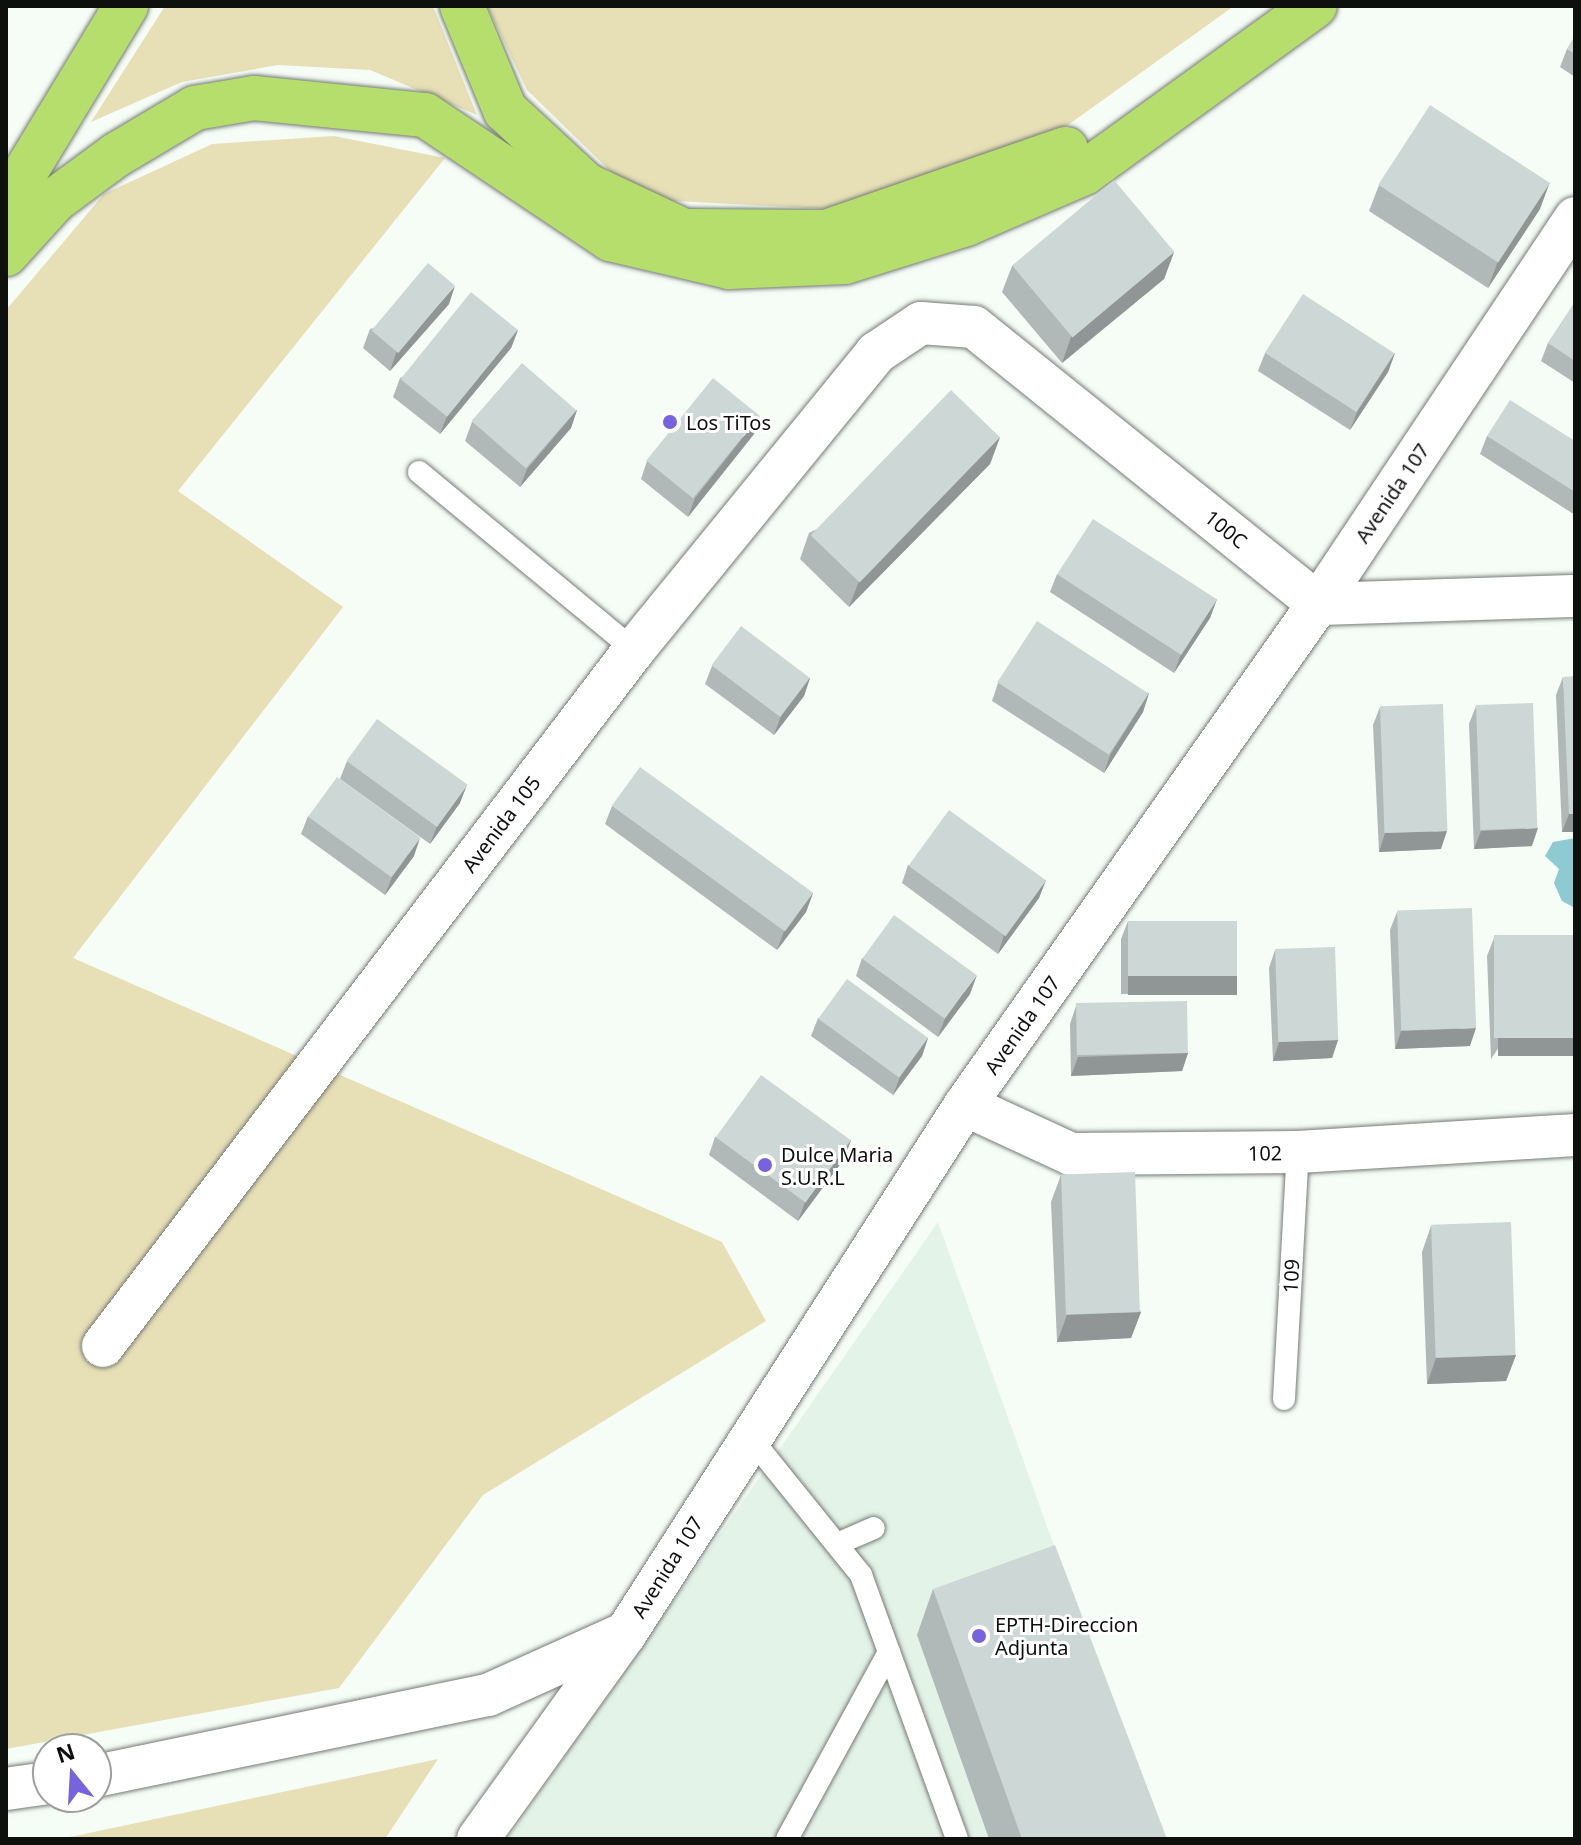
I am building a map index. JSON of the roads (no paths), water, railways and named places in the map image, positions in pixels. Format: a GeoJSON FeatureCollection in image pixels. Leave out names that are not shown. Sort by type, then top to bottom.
{"type":"FeatureCollection","features":[{"type":"Feature","properties":{"kind":"highway"},"geometry":{"type":"LineString","coordinates":[[6,204],[126,6]]}},
{"type":"Feature","properties":{"kind":"highway"},"geometry":{"type":"LineString","coordinates":[[462,6],[505,110],[586,185],[684,231],[826,232],[956,193],[1086,141],[1270,6]]}},
{"type":"Feature","properties":{"kind":"highway"},"geometry":{"type":"LineString","coordinates":[[6,254],[55,200],[116,155],[195,108],[254,98],[425,115],[610,239],[729,267],[845,262],[966,224],[1084,173],[1315,6]]}},
{"type":"Feature","properties":{"kind":"street","name":"Avenida 107"},"geometry":{"type":"LineString","coordinates":[[478,1839],[626,1633],[749,1436],[965,1105],[1318,604],[1575,218]]}},
{"type":"Feature","properties":{"kind":"street","name":"100C"},"geometry":{"type":"LineString","coordinates":[[921,323],[974,327],[1318,604]]}},
{"type":"Feature","properties":{"kind":"street","name":"Avenida 105"},"geometry":{"type":"LineString","coordinates":[[103,1346],[634,650],[876,353],[921,323]]}},
{"type":"Feature","properties":{"kind":"street"},"geometry":{"type":"LineString","coordinates":[[1318,604],[1575,596]]}},
{"type":"Feature","properties":{"kind":"street","name":"102"},"geometry":{"type":"LineString","coordinates":[[965,1105],[1071,1154],[1298,1152],[1575,1135]]}},
{"type":"Feature","properties":{"kind":"street"},"geometry":{"type":"LineString","coordinates":[[112,1773],[488,1695],[626,1633]]}},
{"type":"Feature","properties":{"kind":"street"},"geometry":{"type":"LineString","coordinates":[[6,1789],[32,1785]]}},
{"type":"Feature","properties":{"kind":"lane"},"geometry":{"type":"LineString","coordinates":[[419,472],[634,650]]}},
{"type":"Feature","properties":{"kind":"lane","name":"109"},"geometry":{"type":"LineString","coordinates":[[1284,1399],[1298,1152]]}},
{"type":"Feature","properties":{"kind":"lane"},"geometry":{"type":"LineString","coordinates":[[749,1436],[861,1575],[957,1839]]}},
{"type":"Feature","properties":{"kind":"lane"},"geometry":{"type":"LineString","coordinates":[[837,1544],[874,1528]]}},
{"type":"Feature","properties":{"kind":"lane"},"geometry":{"type":"LineString","coordinates":[[787,1839],[889,1652]]}},
{"type":"Feature","properties":{"kind":"water"},"geometry":{"type":"Polygon","coordinates":[[[1575,838],[1575,908],[1562,901],[1554,883],[1559,869],[1545,856],[1553,842],[1575,838]]]}},
{"type":"Feature","properties":{"kind":"place","name":"Los TiTos"},"geometry":{"type":"Point","coordinates":[670,422]}},
{"type":"Feature","properties":{"kind":"place","name":"Dulce Maria S.U.R.L"},"geometry":{"type":"Point","coordinates":[765,1165]}},
{"type":"Feature","properties":{"kind":"place","name":"EPTH-Direccion Adjunta"},"geometry":{"type":"Point","coordinates":[979,1636]}}]}
